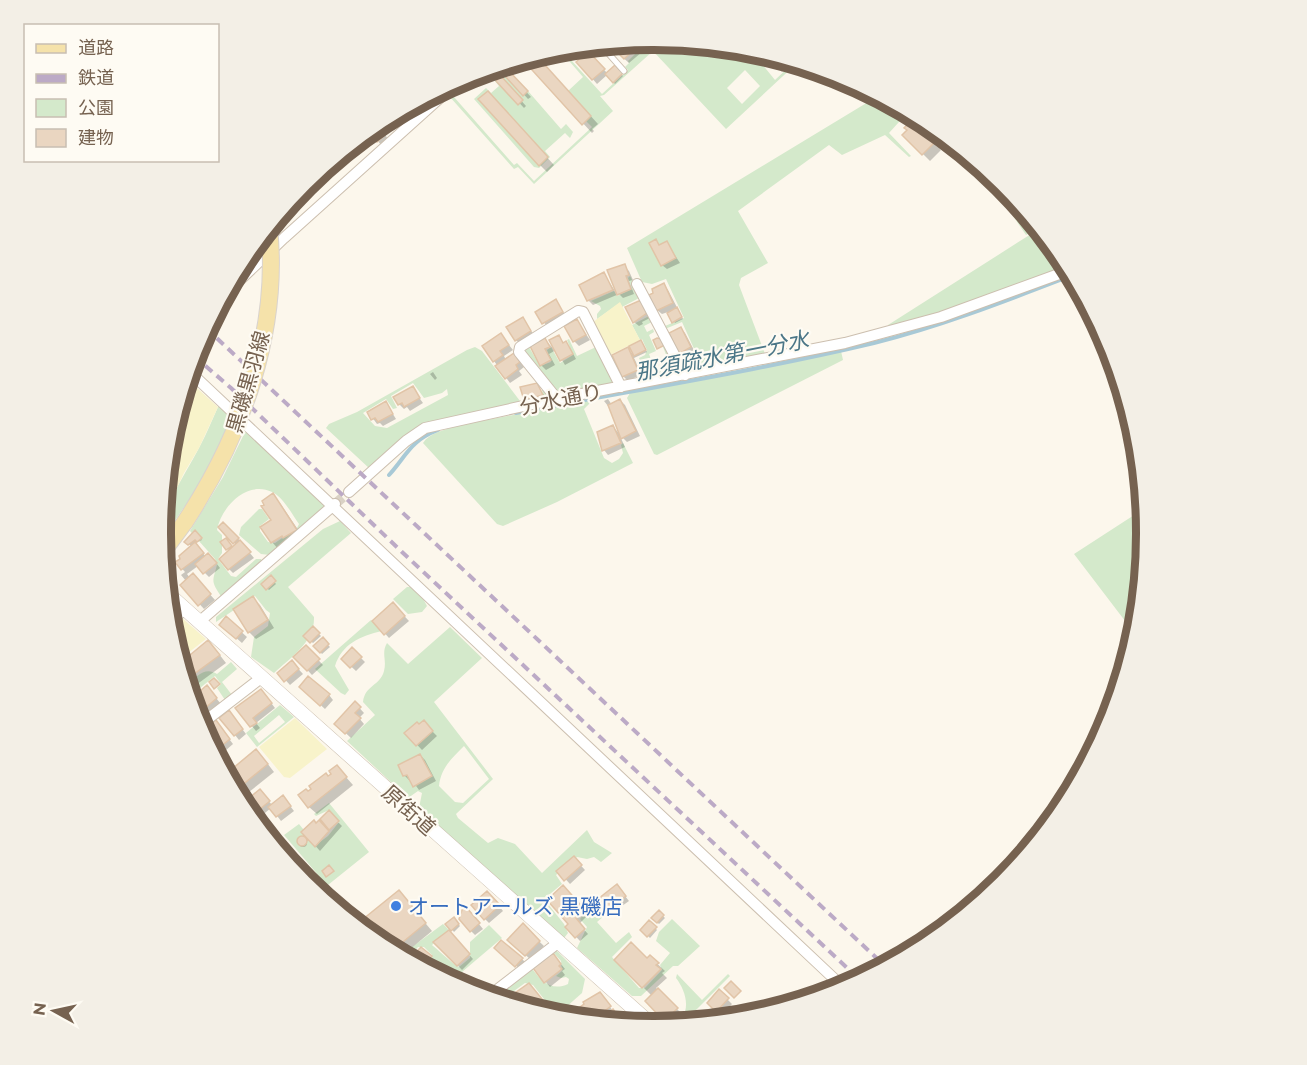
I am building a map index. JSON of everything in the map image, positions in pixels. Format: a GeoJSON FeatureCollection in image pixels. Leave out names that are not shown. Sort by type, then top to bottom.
{"type":"FeatureCollection","features":[{"type":"Feature","properties":{"kind":"main road","name":"黒磯黒羽線"},"geometry":{"type":"LineString","coordinates":[[171,540],[203,494],[241,418],[256,370],[270,295],[270,238]]}},
{"type":"Feature","properties":{"kind":"street"},"geometry":{"type":"LineString","coordinates":[[245,275],[430,104]]}},
{"type":"Feature","properties":{"kind":"street","name":"分水通り"},"geometry":{"type":"LineString","coordinates":[[349,492],[406,441],[425,428],[557,399],[862,339],[941,317],[1061,273]]}},
{"type":"Feature","properties":{"kind":"street"},"geometry":{"type":"LineString","coordinates":[[637,284],[685,375]]}},
{"type":"Feature","properties":{"kind":"street"},"geometry":{"type":"LineString","coordinates":[[557,399],[519,352],[520,347],[579,310],[583,312],[621,387]]}},
{"type":"Feature","properties":{"kind":"street"},"geometry":{"type":"LineString","coordinates":[[196,377],[836,980]]}},
{"type":"Feature","properties":{"kind":"street"},"geometry":{"type":"LineString","coordinates":[[199,622],[333,506]]}},
{"type":"Feature","properties":{"kind":"street","name":"原街道"},"geometry":{"type":"LineString","coordinates":[[176,601],[641,1015]]}},
{"type":"Feature","properties":{"kind":"street"},"geometry":{"type":"LineString","coordinates":[[178,615],[185,609]]}},
{"type":"Feature","properties":{"kind":"street"},"geometry":{"type":"LineString","coordinates":[[208,719],[261,678]]}},
{"type":"Feature","properties":{"kind":"street"},"geometry":{"type":"LineString","coordinates":[[497,990],[559,942]]}},
{"type":"Feature","properties":{"kind":"lane"},"geometry":{"type":"LineString","coordinates":[[607,52],[624,71]]}},
{"type":"Feature","properties":{"kind":"green space"},"geometry":{"type":"Polygon","coordinates":[[[639,50],[685,51],[760,62],[775,80],[787,68],[790,69],[726,129],[653,51],[604,95],[600,96],[613,111],[534,184],[518,167],[514,169],[450,97],[464,88],[454,97],[514,165],[517,163],[534,181],[592,127],[586,121],[591,116],[568,91],[583,77],[566,58],[569,57],[602,94],[628,70],[625,67],[639,50]],[[745,70],[727,88],[742,104],[760,86],[745,70]]]}},
{"type":"Feature","properties":{"kind":"green space"},"geometry":{"type":"Polygon","coordinates":[[[508,72],[504,75],[522,95],[528,91],[561,129],[566,124],[573,132],[570,138],[565,133],[545,151],[550,157],[539,168],[534,167],[474,99],[486,88],[491,93],[499,86],[494,80],[500,74],[508,72]],[[488,91],[479,100],[539,166],[548,157],[488,91]]]}},
{"type":"Feature","properties":{"kind":"green space"},"geometry":{"type":"Polygon","coordinates":[[[870,101],[902,118],[889,133],[911,156],[909,157],[885,135],[842,155],[829,145],[738,211],[768,263],[741,278],[739,285],[765,354],[686,370],[681,363],[684,361],[688,366],[700,362],[682,322],[665,329],[664,325],[684,318],[666,279],[652,284],[642,282],[627,248],[870,101]],[[656,239],[649,243],[661,265],[676,258],[667,241],[659,245],[656,239]]]}},
{"type":"Feature","properties":{"kind":"green space"},"geometry":{"type":"Polygon","coordinates":[[[1017,214],[1032,232],[1026,235],[1013,216],[1017,214]]]}},
{"type":"Feature","properties":{"kind":"green space"},"geometry":{"type":"Polygon","coordinates":[[[1033,233],[1060,271],[943,312],[890,327],[888,325],[1033,233]]]}},
{"type":"Feature","properties":{"kind":"green space"},"geometry":{"type":"Polygon","coordinates":[[[630,276],[641,297],[622,307],[620,303],[597,319],[600,306],[591,301],[614,291],[617,296],[632,289],[628,278],[630,276]]]}},
{"type":"Feature","properties":{"kind":"green space"},"geometry":{"type":"Polygon","coordinates":[[[649,316],[652,322],[644,326],[647,332],[653,329],[654,332],[649,335],[656,351],[649,354],[656,372],[671,367],[663,347],[666,346],[676,368],[674,372],[647,377],[639,358],[645,355],[647,350],[632,325],[649,316]]]}},
{"type":"Feature","properties":{"kind":"green space"},"geometry":{"type":"Polygon","coordinates":[[[569,339],[577,356],[596,347],[613,380],[612,384],[559,395],[525,353],[529,347],[540,366],[551,362],[547,350],[551,347],[560,363],[573,355],[567,340],[569,339]]]}},
{"type":"Feature","properties":{"kind":"green space"},"geometry":{"type":"Polygon","coordinates":[[[475,347],[482,351],[520,401],[543,395],[542,390],[544,389],[547,394],[546,398],[426,424],[370,469],[326,428],[329,424],[357,412],[475,347]],[[413,383],[391,396],[397,408],[393,409],[386,399],[363,413],[375,426],[387,428],[448,395],[447,389],[442,393],[424,398],[413,383]]]}},
{"type":"Feature","properties":{"kind":"green space"},"geometry":{"type":"Polygon","coordinates":[[[841,351],[843,360],[657,455],[654,454],[627,398],[630,393],[841,351]]]}},
{"type":"Feature","properties":{"kind":"green space"},"geometry":{"type":"Polygon","coordinates":[[[590,400],[584,409],[604,458],[612,463],[619,459],[623,453],[621,445],[623,443],[633,463],[557,502],[503,526],[497,524],[423,443],[433,434],[456,426],[590,400]]]}},
{"type":"Feature","properties":{"kind":"green space"},"geometry":{"type":"Polygon","coordinates":[[[221,405],[233,416],[200,484],[171,526],[172,497],[203,441],[221,405]]]}},
{"type":"Feature","properties":{"kind":"green space"},"geometry":{"type":"Polygon","coordinates":[[[246,430],[327,507],[270,555],[261,554],[239,535],[241,527],[259,509],[262,509],[269,519],[260,526],[260,531],[268,542],[275,543],[297,528],[299,524],[284,502],[272,492],[263,489],[253,490],[237,498],[219,521],[217,530],[222,535],[222,553],[218,559],[231,576],[236,577],[256,559],[261,559],[262,563],[222,598],[214,582],[217,565],[215,559],[190,531],[223,477],[246,430]]]}},
{"type":"Feature","properties":{"kind":"green space"},"geometry":{"type":"Polygon","coordinates":[[[1135,514],[1135,564],[1127,624],[1074,554],[1135,514]]]}},
{"type":"Feature","properties":{"kind":"green space"},"geometry":{"type":"Polygon","coordinates":[[[340,521],[351,533],[288,587],[314,617],[313,626],[306,642],[274,673],[251,657],[254,637],[268,626],[270,613],[255,596],[216,622],[216,617],[323,529],[340,521]]]}},
{"type":"Feature","properties":{"kind":"green space"},"geometry":{"type":"Polygon","coordinates":[[[407,587],[411,587],[421,595],[427,606],[422,612],[408,614],[393,599],[407,587]]]}},
{"type":"Feature","properties":{"kind":"green space"},"geometry":{"type":"Polygon","coordinates":[[[371,620],[382,631],[366,635],[353,642],[342,652],[335,666],[349,690],[345,695],[315,669],[371,620]]]}},
{"type":"Feature","properties":{"kind":"green space"},"geometry":{"type":"Polygon","coordinates":[[[450,627],[482,658],[434,702],[493,779],[456,814],[458,818],[488,843],[498,838],[515,844],[542,873],[587,830],[594,842],[612,853],[601,862],[594,857],[587,859],[577,857],[556,875],[562,884],[544,899],[564,924],[568,933],[564,938],[439,830],[437,825],[419,808],[422,793],[418,791],[408,798],[347,741],[375,715],[363,702],[364,696],[382,676],[385,667],[384,650],[387,643],[408,664],[450,627]],[[464,746],[444,769],[439,786],[455,802],[463,803],[489,779],[464,746]]]}},
{"type":"Feature","properties":{"kind":"green space"},"geometry":{"type":"Polygon","coordinates":[[[231,662],[237,669],[222,682],[232,695],[225,700],[217,688],[221,684],[215,676],[197,690],[196,688],[193,679],[201,674],[209,671],[217,674],[231,662]]]}},
{"type":"Feature","properties":{"kind":"green space"},"geometry":{"type":"Polygon","coordinates":[[[280,705],[294,717],[257,747],[246,733],[280,705]],[[279,715],[254,736],[259,743],[285,722],[279,715]]]}},
{"type":"Feature","properties":{"kind":"green space"},"geometry":{"type":"Polygon","coordinates":[[[329,803],[369,852],[326,887],[323,885],[325,883],[284,835],[299,824],[316,845],[328,836],[339,822],[329,810],[316,816],[314,814],[329,803]]]}},
{"type":"Feature","properties":{"kind":"green space"},"geometry":{"type":"Polygon","coordinates":[[[594,911],[604,916],[597,922],[616,943],[629,932],[632,937],[612,957],[639,988],[645,988],[662,970],[660,965],[670,953],[656,941],[659,932],[672,919],[700,946],[678,966],[673,966],[641,996],[632,996],[577,948],[587,927],[580,919],[586,912],[594,911]]]}},
{"type":"Feature","properties":{"kind":"green space"},"geometry":{"type":"Polygon","coordinates":[[[443,924],[449,930],[432,945],[459,967],[470,958],[470,942],[489,925],[502,938],[462,972],[468,979],[431,961],[432,955],[424,947],[418,947],[414,952],[409,949],[443,924]]]}},
{"type":"Feature","properties":{"kind":"green space"},"geometry":{"type":"Polygon","coordinates":[[[555,949],[585,979],[582,993],[566,1007],[547,1003],[533,985],[525,983],[514,991],[506,992],[499,990],[531,967],[542,980],[551,986],[568,984],[569,979],[566,977],[556,976],[562,971],[561,961],[552,951],[555,949]]]}},
{"type":"Feature","properties":{"kind":"green space"},"geometry":{"type":"Polygon","coordinates":[[[677,974],[702,1000],[728,974],[730,976],[693,1013],[684,1014],[685,995],[676,978],[677,974]]]}},
{"type":"Feature","properties":{"kind":"sand"},"geometry":{"type":"Polygon","coordinates":[[[620,302],[640,340],[610,355],[593,322],[620,302]]]}},
{"type":"Feature","properties":{"kind":"sand"},"geometry":{"type":"Polygon","coordinates":[[[194,385],[218,407],[199,448],[172,498],[180,438],[194,385]]]}},
{"type":"Feature","properties":{"kind":"sand"},"geometry":{"type":"Polygon","coordinates":[[[182,618],[206,639],[186,654],[180,627],[179,620],[182,618]]]}},
{"type":"Feature","properties":{"kind":"sand"},"geometry":{"type":"Polygon","coordinates":[[[295,718],[327,749],[290,778],[284,777],[259,747],[295,718]]]}},
{"type":"Feature","properties":{"kind":"building"},"geometry":{"type":"Polygon","coordinates":[[[633,51],[624,59],[617,52],[633,51]]]}},
{"type":"Feature","properties":{"kind":"building"},"geometry":{"type":"Polygon","coordinates":[[[591,54],[605,69],[592,80],[576,62],[584,55],[591,54]]]}},
{"type":"Feature","properties":{"kind":"building"},"geometry":{"type":"Polygon","coordinates":[[[543,63],[591,116],[582,125],[528,66],[543,63]]]}},
{"type":"Feature","properties":{"kind":"building"},"geometry":{"type":"Polygon","coordinates":[[[615,65],[623,73],[613,83],[605,74],[615,65]]]}},
{"type":"Feature","properties":{"kind":"building"},"geometry":{"type":"Polygon","coordinates":[[[510,72],[528,91],[523,96],[504,75],[510,72]]]}},
{"type":"Feature","properties":{"kind":"building"},"geometry":{"type":"Polygon","coordinates":[[[501,76],[523,100],[518,105],[496,81],[501,76]]]}},
{"type":"Feature","properties":{"kind":"building"},"geometry":{"type":"Polygon","coordinates":[[[488,91],[548,157],[539,166],[478,99],[488,91]]]}},
{"type":"Feature","properties":{"kind":"building"},"geometry":{"type":"Polygon","coordinates":[[[909,123],[935,142],[922,155],[902,135],[907,130],[904,128],[909,123]]]}},
{"type":"Feature","properties":{"kind":"building"},"geometry":{"type":"Polygon","coordinates":[[[384,132],[386,134],[377,142],[374,139],[384,132]]]}},
{"type":"Feature","properties":{"kind":"building"},"geometry":{"type":"Polygon","coordinates":[[[656,239],[659,245],[667,241],[676,258],[661,266],[649,243],[656,239]]]}},
{"type":"Feature","properties":{"kind":"building"},"geometry":{"type":"Polygon","coordinates":[[[625,264],[629,275],[626,276],[631,289],[617,295],[607,270],[625,264]]]}},
{"type":"Feature","properties":{"kind":"building"},"geometry":{"type":"Polygon","coordinates":[[[604,272],[613,290],[587,301],[579,285],[604,272]]]}},
{"type":"Feature","properties":{"kind":"building"},"geometry":{"type":"Polygon","coordinates":[[[664,283],[673,303],[656,311],[649,295],[653,293],[652,289],[664,283]]]}},
{"type":"Feature","properties":{"kind":"building"},"geometry":{"type":"Polygon","coordinates":[[[556,299],[563,312],[542,324],[535,312],[556,299]]]}},
{"type":"Feature","properties":{"kind":"building"},"geometry":{"type":"Polygon","coordinates":[[[641,300],[647,313],[633,323],[625,307],[641,300]]]}},
{"type":"Feature","properties":{"kind":"building"},"geometry":{"type":"Polygon","coordinates":[[[677,307],[682,317],[672,323],[667,313],[677,307]]]}},
{"type":"Feature","properties":{"kind":"building"},"geometry":{"type":"Polygon","coordinates":[[[523,317],[531,331],[515,341],[506,327],[523,317]]]}},
{"type":"Feature","properties":{"kind":"building"},"geometry":{"type":"Polygon","coordinates":[[[577,319],[586,335],[573,342],[564,326],[577,319]]]}},
{"type":"Feature","properties":{"kind":"building"},"geometry":{"type":"Polygon","coordinates":[[[681,327],[691,347],[679,354],[669,333],[681,327]]]}},
{"type":"Feature","properties":{"kind":"building"},"geometry":{"type":"Polygon","coordinates":[[[501,333],[509,345],[500,351],[503,355],[493,362],[482,346],[501,333]]]}},
{"type":"Feature","properties":{"kind":"building"},"geometry":{"type":"Polygon","coordinates":[[[559,335],[563,343],[566,341],[573,354],[560,361],[549,340],[559,335]]]}},
{"type":"Feature","properties":{"kind":"building"},"geometry":{"type":"Polygon","coordinates":[[[545,338],[550,347],[545,349],[551,360],[540,366],[530,346],[545,338]]]}},
{"type":"Feature","properties":{"kind":"building"},"geometry":{"type":"Polygon","coordinates":[[[662,339],[665,345],[657,349],[653,340],[662,339]]]}},
{"type":"Feature","properties":{"kind":"building"},"geometry":{"type":"Polygon","coordinates":[[[641,340],[646,350],[634,356],[629,346],[641,340]]]}},
{"type":"Feature","properties":{"kind":"building"},"geometry":{"type":"Polygon","coordinates":[[[628,347],[638,370],[622,377],[612,355],[628,347]]]}},
{"type":"Feature","properties":{"kind":"building"},"geometry":{"type":"Polygon","coordinates":[[[514,353],[520,362],[516,365],[518,369],[505,379],[495,366],[514,353]]]}},
{"type":"Feature","properties":{"kind":"building"},"geometry":{"type":"Polygon","coordinates":[[[537,383],[543,395],[524,400],[520,387],[537,383]]]}},
{"type":"Feature","properties":{"kind":"building"},"geometry":{"type":"Polygon","coordinates":[[[413,386],[420,398],[404,407],[402,403],[398,405],[393,397],[413,386]]]}},
{"type":"Feature","properties":{"kind":"building"},"geometry":{"type":"Polygon","coordinates":[[[620,399],[636,431],[621,439],[608,405],[620,399]]]}},
{"type":"Feature","properties":{"kind":"building"},"geometry":{"type":"Polygon","coordinates":[[[386,401],[393,414],[378,422],[375,418],[371,420],[367,412],[386,401]]]}},
{"type":"Feature","properties":{"kind":"building"},"geometry":{"type":"Polygon","coordinates":[[[613,425],[621,443],[602,451],[597,432],[613,425]]]}},
{"type":"Feature","properties":{"kind":"building"},"geometry":{"type":"Polygon","coordinates":[[[273,493],[297,530],[271,543],[260,527],[271,520],[261,506],[264,505],[262,501],[273,493]]]}},
{"type":"Feature","properties":{"kind":"building"},"geometry":{"type":"Polygon","coordinates":[[[223,522],[239,538],[233,544],[218,527],[223,522]]]}},
{"type":"Feature","properties":{"kind":"building"},"geometry":{"type":"Polygon","coordinates":[[[195,530],[202,538],[188,545],[184,542],[195,530]]]}},
{"type":"Feature","properties":{"kind":"building"},"geometry":{"type":"Polygon","coordinates":[[[226,538],[232,546],[226,550],[220,542],[226,538]]]}},
{"type":"Feature","properties":{"kind":"building"},"geometry":{"type":"Polygon","coordinates":[[[240,540],[251,552],[228,570],[219,559],[240,540]]]}},
{"type":"Feature","properties":{"kind":"building"},"geometry":{"type":"Polygon","coordinates":[[[195,542],[204,553],[181,570],[175,562],[195,542]]]}},
{"type":"Feature","properties":{"kind":"building"},"geometry":{"type":"Polygon","coordinates":[[[208,553],[217,563],[203,574],[195,564],[208,553]]]}},
{"type":"Feature","properties":{"kind":"building"},"geometry":{"type":"Polygon","coordinates":[[[193,573],[211,594],[198,606],[180,585],[193,573]]]}},
{"type":"Feature","properties":{"kind":"building"},"geometry":{"type":"Polygon","coordinates":[[[271,575],[276,581],[266,590],[261,584],[271,575]]]}},
{"type":"Feature","properties":{"kind":"building"},"geometry":{"type":"Polygon","coordinates":[[[253,596],[268,620],[248,633],[233,609],[253,596]]]}},
{"type":"Feature","properties":{"kind":"building"},"geometry":{"type":"Polygon","coordinates":[[[393,602],[405,616],[384,635],[372,621],[393,602]]]}},
{"type":"Feature","properties":{"kind":"building"},"geometry":{"type":"Polygon","coordinates":[[[226,616],[243,631],[236,639],[219,625],[226,616]]]}},
{"type":"Feature","properties":{"kind":"building"},"geometry":{"type":"Polygon","coordinates":[[[313,626],[320,633],[310,643],[303,636],[313,626]]]}},
{"type":"Feature","properties":{"kind":"building"},"geometry":{"type":"Polygon","coordinates":[[[323,637],[329,644],[320,653],[313,646],[323,637]]]}},
{"type":"Feature","properties":{"kind":"building"},"geometry":{"type":"Polygon","coordinates":[[[208,640],[220,655],[192,675],[187,658],[208,640]]]}},
{"type":"Feature","properties":{"kind":"building"},"geometry":{"type":"Polygon","coordinates":[[[306,645],[320,659],[307,671],[293,657],[306,645]]]}},
{"type":"Feature","properties":{"kind":"building"},"geometry":{"type":"Polygon","coordinates":[[[352,647],[362,657],[350,668],[341,659],[352,647]]]}},
{"type":"Feature","properties":{"kind":"building"},"geometry":{"type":"Polygon","coordinates":[[[292,660],[299,669],[284,682],[277,673],[292,660]]]}},
{"type":"Feature","properties":{"kind":"building"},"geometry":{"type":"Polygon","coordinates":[[[308,676],[330,694],[320,706],[299,687],[308,676]]]}},
{"type":"Feature","properties":{"kind":"building"},"geometry":{"type":"Polygon","coordinates":[[[214,678],[220,684],[214,689],[209,682],[214,678]]]}},
{"type":"Feature","properties":{"kind":"building"},"geometry":{"type":"Polygon","coordinates":[[[207,685],[217,698],[204,709],[198,693],[207,685]]]}},
{"type":"Feature","properties":{"kind":"building"},"geometry":{"type":"Polygon","coordinates":[[[261,689],[272,703],[253,718],[257,723],[250,727],[235,708],[261,689]]]}},
{"type":"Feature","properties":{"kind":"building"},"geometry":{"type":"Polygon","coordinates":[[[355,701],[361,707],[355,713],[361,718],[345,734],[334,724],[355,701]]]}},
{"type":"Feature","properties":{"kind":"building"},"geometry":{"type":"Polygon","coordinates":[[[229,710],[243,729],[234,736],[219,718],[229,710]]]}},
{"type":"Feature","properties":{"kind":"building"},"geometry":{"type":"Polygon","coordinates":[[[216,720],[230,739],[220,747],[210,724],[216,720]]]}},
{"type":"Feature","properties":{"kind":"building"},"geometry":{"type":"Polygon","coordinates":[[[424,720],[433,731],[416,746],[404,733],[417,722],[419,724],[424,720]]]}},
{"type":"Feature","properties":{"kind":"building"},"geometry":{"type":"Polygon","coordinates":[[[256,749],[268,764],[242,785],[232,769],[256,749]]]}},
{"type":"Feature","properties":{"kind":"building"},"geometry":{"type":"Polygon","coordinates":[[[420,754],[432,776],[413,787],[407,775],[403,776],[398,765],[420,754]]]}},
{"type":"Feature","properties":{"kind":"building"},"geometry":{"type":"Polygon","coordinates":[[[337,765],[347,777],[308,808],[298,795],[306,789],[308,791],[311,789],[309,786],[326,773],[328,776],[331,774],[329,771],[337,765]]]}},
{"type":"Feature","properties":{"kind":"building"},"geometry":{"type":"Polygon","coordinates":[[[260,789],[270,801],[258,810],[250,798],[260,789]]]}},
{"type":"Feature","properties":{"kind":"building"},"geometry":{"type":"Polygon","coordinates":[[[283,795],[291,806],[276,817],[268,807],[283,795]]]}},
{"type":"Feature","properties":{"kind":"building"},"geometry":{"type":"Polygon","coordinates":[[[329,810],[339,821],[329,830],[320,819],[329,810]]]}},
{"type":"Feature","properties":{"kind":"building"},"geometry":{"type":"Polygon","coordinates":[[[314,820],[316,823],[319,820],[329,831],[315,847],[301,832],[314,820]]]}},
{"type":"Feature","properties":{"kind":"building"},"geometry":{"type":"Polygon","coordinates":[[[302,836],[307,841],[302,846],[297,841],[302,836]]]}},
{"type":"Feature","properties":{"kind":"building"},"geometry":{"type":"Polygon","coordinates":[[[574,856],[582,865],[564,881],[556,871],[574,856]]]}},
{"type":"Feature","properties":{"kind":"building"},"geometry":{"type":"Polygon","coordinates":[[[329,865],[334,871],[326,877],[322,871],[329,865]]]}},
{"type":"Feature","properties":{"kind":"building"},"geometry":{"type":"Polygon","coordinates":[[[617,884],[626,896],[603,913],[594,902],[617,884]]]}},
{"type":"Feature","properties":{"kind":"building"},"geometry":{"type":"Polygon","coordinates":[[[563,885],[585,910],[576,918],[585,929],[575,938],[565,927],[568,924],[547,900],[563,885]]]}},
{"type":"Feature","properties":{"kind":"building","name":"オートアールズ 黒磯店"},"geometry":{"type":"Polygon","coordinates":[[[399,890],[426,923],[401,944],[363,919],[399,890]]]}},
{"type":"Feature","properties":{"kind":"building"},"geometry":{"type":"Polygon","coordinates":[[[487,891],[500,905],[484,920],[471,905],[487,891]]]}},
{"type":"Feature","properties":{"kind":"building"},"geometry":{"type":"Polygon","coordinates":[[[466,907],[480,923],[470,932],[459,919],[462,910],[466,907]]]}},
{"type":"Feature","properties":{"kind":"building"},"geometry":{"type":"Polygon","coordinates":[[[659,910],[664,915],[657,923],[651,918],[659,910]]]}},
{"type":"Feature","properties":{"kind":"building"},"geometry":{"type":"Polygon","coordinates":[[[454,917],[459,924],[451,931],[445,924],[454,917]]]}},
{"type":"Feature","properties":{"kind":"building"},"geometry":{"type":"Polygon","coordinates":[[[649,920],[657,927],[647,937],[640,930],[649,920]]]}},
{"type":"Feature","properties":{"kind":"building"},"geometry":{"type":"Polygon","coordinates":[[[523,923],[540,941],[525,956],[507,940],[523,923]]]}},
{"type":"Feature","properties":{"kind":"building"},"geometry":{"type":"Polygon","coordinates":[[[449,930],[470,954],[457,966],[433,942],[449,930]]]}},
{"type":"Feature","properties":{"kind":"building"},"geometry":{"type":"Polygon","coordinates":[[[501,940],[523,958],[515,967],[494,948],[501,940]]]}},
{"type":"Feature","properties":{"kind":"building"},"geometry":{"type":"Polygon","coordinates":[[[631,942],[647,958],[650,955],[659,963],[656,965],[661,969],[642,988],[614,960],[631,942]]]}},
{"type":"Feature","properties":{"kind":"building"},"geometry":{"type":"Polygon","coordinates":[[[421,947],[432,956],[429,960],[416,953],[421,947]]]}},
{"type":"Feature","properties":{"kind":"building"},"geometry":{"type":"Polygon","coordinates":[[[553,953],[562,969],[544,983],[533,968],[553,953]]]}},
{"type":"Feature","properties":{"kind":"building"},"geometry":{"type":"Polygon","coordinates":[[[731,981],[741,991],[734,998],[724,988],[731,981]]]}},
{"type":"Feature","properties":{"kind":"building"},"geometry":{"type":"Polygon","coordinates":[[[529,983],[545,1003],[517,996],[515,993],[529,983]]]}},
{"type":"Feature","properties":{"kind":"building"},"geometry":{"type":"Polygon","coordinates":[[[658,988],[678,1008],[671,1015],[659,1016],[645,1001],[658,988]]]}},
{"type":"Feature","properties":{"kind":"building"},"geometry":{"type":"Polygon","coordinates":[[[719,989],[729,998],[717,1011],[707,1003],[719,989]]]}},
{"type":"Feature","properties":{"kind":"building"},"geometry":{"type":"Polygon","coordinates":[[[600,992],[611,1006],[603,1012],[577,1009],[584,1004],[583,1002],[600,992]]]}},
{"type":"Feature","properties":{"kind":"waterway","name":"那須疏水第一分水"},"geometry":{"type":"LineString","coordinates":[[516,413],[874,343],[950,321],[1064,278]]}},
{"type":"Feature","properties":{"kind":"waterway","name":"那須疏水第一分水"},"geometry":{"type":"LineString","coordinates":[[389,475],[415,444],[438,430]]}},
{"type":"Feature","properties":{"kind":"tunnel"},"geometry":{"type":"LineString","coordinates":[[335,504],[349,492]]}},
{"type":"Feature","properties":{"kind":"railway"},"geometry":{"type":"LineString","coordinates":[[213,335],[878,960]]}},
{"type":"Feature","properties":{"kind":"railway"},"geometry":{"type":"LineString","coordinates":[[202,362],[852,973]]}},
{"type":"Feature","properties":{"kind":"place","name":"オートアールズ 黒磯店"},"geometry":{"type":"Point","coordinates":[396,906]}}]}
